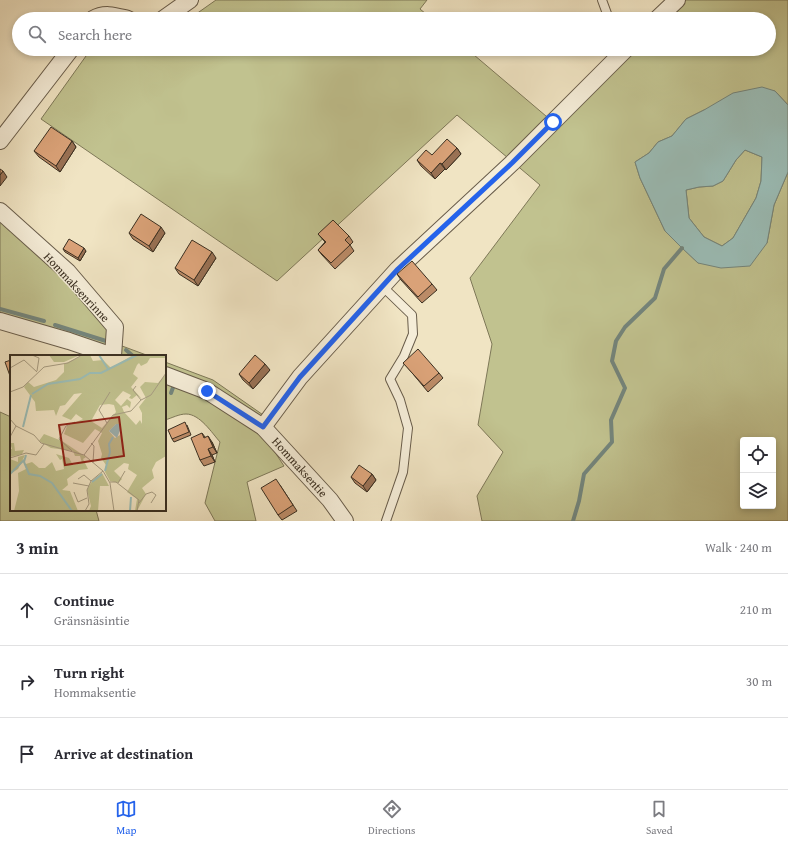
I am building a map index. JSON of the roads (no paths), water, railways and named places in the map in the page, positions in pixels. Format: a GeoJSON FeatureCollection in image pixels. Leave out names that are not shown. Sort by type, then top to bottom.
{"type":"FeatureCollection","features":[{"type":"Feature","properties":{"kind":"street"},"geometry":{"type":"LineString","coordinates":[[173,12],[190,0]]}},
{"type":"Feature","properties":{"kind":"street"},"geometry":{"type":"LineString","coordinates":[[664,12],[677,0]]}},
{"type":"Feature","properties":{"kind":"street"},"geometry":{"type":"LineString","coordinates":[[0,141],[66,56]]}},
{"type":"Feature","properties":{"kind":"street"},"geometry":{"type":"LineString","coordinates":[[263,427],[300,377],[398,269],[512,163],[617,56]]}},
{"type":"Feature","properties":{"kind":"street","name":"Hommaksenrinne"},"geometry":{"type":"LineString","coordinates":[[0,211],[68,272],[115,327],[113,355]]}},
{"type":"Feature","properties":{"kind":"street"},"geometry":{"type":"LineString","coordinates":[[0,321],[110,355]]}},
{"type":"Feature","properties":{"kind":"street","name":"Hommaksentie"},"geometry":{"type":"LineString","coordinates":[[172,378],[207,391],[263,427],[330,500],[345,521]]}},
{"type":"Feature","properties":{"kind":"lane"},"geometry":{"type":"LineString","coordinates":[[602,0],[606,12]]}},
{"type":"Feature","properties":{"kind":"lane"},"geometry":{"type":"LineString","coordinates":[[382,286],[412,316],[414,334],[404,356],[390,379],[400,400],[408,428],[403,472],[386,521]]}},
{"type":"Feature","properties":{"kind":"water"},"geometry":{"type":"Polygon","coordinates":[[[762,87],[775,91],[788,105],[788,172],[774,205],[767,243],[750,266],[721,268],[698,263],[665,231],[640,178],[635,162],[649,153],[658,142],[672,136],[686,119],[733,93],[762,87]],[[745,150],[736,160],[723,181],[713,186],[686,190],[689,218],[704,237],[722,246],[733,238],[756,198],[761,181],[762,157],[745,150]]]}},
{"type":"Feature","properties":{"kind":"waterway"},"geometry":{"type":"LineString","coordinates":[[573,521],[579,501],[584,474],[612,442],[611,420],[625,388],[612,361],[616,341],[625,327],[655,298],[664,269],[682,248]]}},
{"type":"Feature","properties":{"kind":"waterway"},"geometry":{"type":"LineString","coordinates":[[0,309],[44,321]]}},
{"type":"Feature","properties":{"kind":"waterway"},"geometry":{"type":"LineString","coordinates":[[55,325],[106,341]]}},
{"type":"Feature","properties":{"kind":"waterway"},"geometry":{"type":"LineString","coordinates":[[126,350],[132,355]]}},
{"type":"Feature","properties":{"kind":"waterway"},"geometry":{"type":"LineString","coordinates":[[171,393],[175,382]]}}]}
